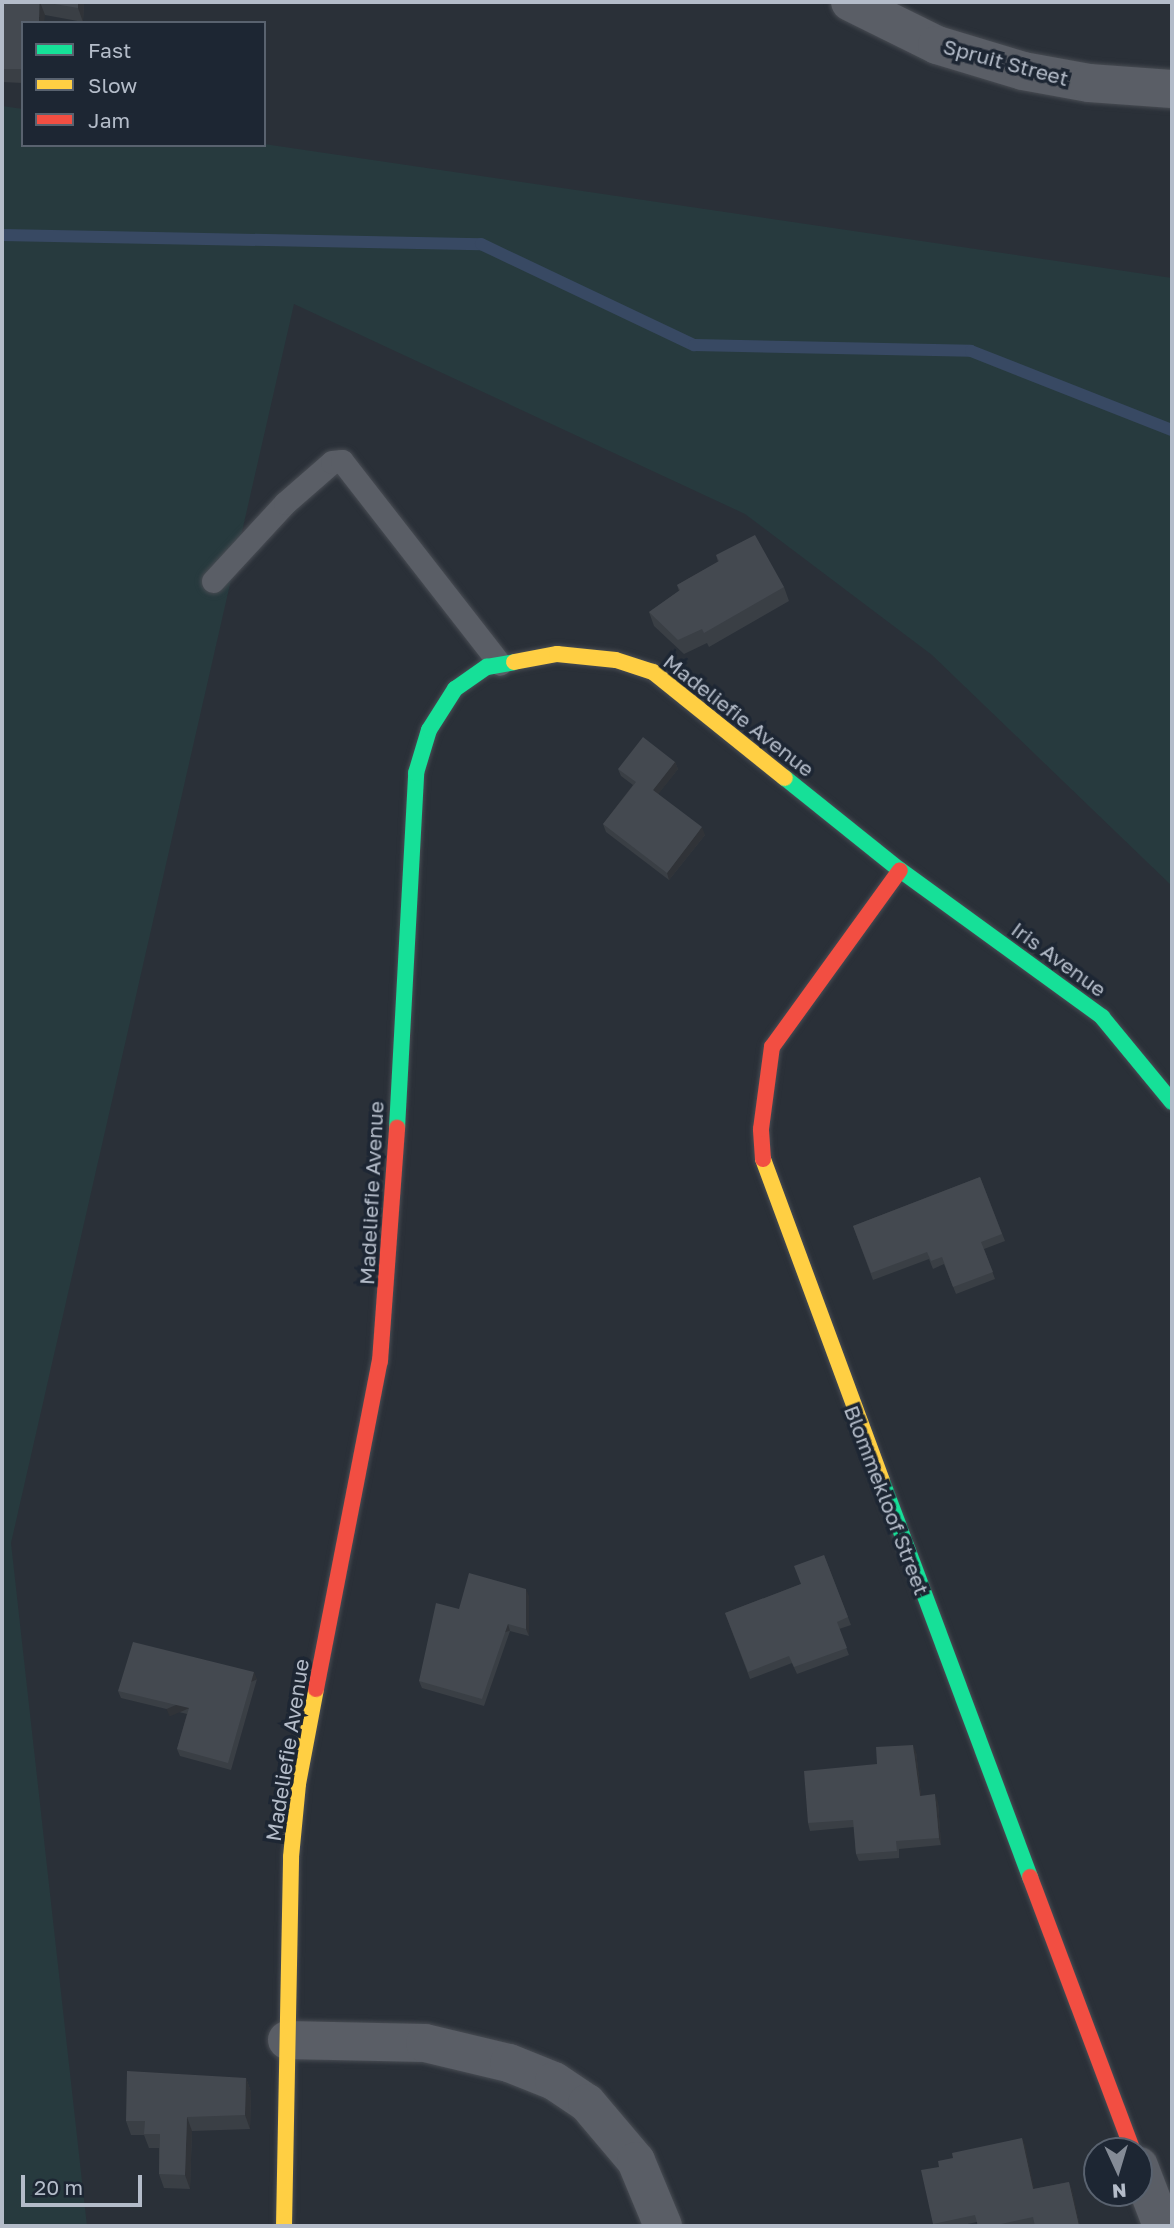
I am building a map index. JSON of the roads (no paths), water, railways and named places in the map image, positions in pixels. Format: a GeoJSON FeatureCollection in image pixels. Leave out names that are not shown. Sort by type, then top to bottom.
{"type":"FeatureCollection","features":[{"type":"Feature","properties":{"kind":"street","name":"Spruit Street"},"geometry":{"type":"LineString","coordinates":[[850,2],[937,45],[1023,71],[1089,83],[1172,89]]}},
{"type":"Feature","properties":{"kind":"street","name":"Madeliefie Avenue"},"geometry":{"type":"LineString","coordinates":[[284,2226],[291,1857],[298,1784],[380,1361],[389,1281],[416,773],[424,741],[448,698],[465,680],[500,664],[577,654],[653,672],[900,870]]}},
{"type":"Feature","properties":{"kind":"street","name":"Iris Avenue"},"geometry":{"type":"LineString","coordinates":[[900,870],[1102,1017],[1172,1102]]}},
{"type":"Feature","properties":{"kind":"street","name":"Blommekloof Street"},"geometry":{"type":"LineString","coordinates":[[900,870],[807,993],[772,1047],[761,1129],[763,1164],[1128,2137]]}},
{"type":"Feature","properties":{"kind":"street"},"geometry":{"type":"LineString","coordinates":[[287,2040],[425,2043],[509,2063],[554,2081],[587,2103],[636,2161],[663,2226]]}},
{"type":"Feature","properties":{"kind":"street"},"geometry":{"type":"LineString","coordinates":[[1153,2203],[1162,2226]]}},
{"type":"Feature","properties":{"kind":"lane"},"geometry":{"type":"LineString","coordinates":[[213,581],[285,503],[332,462],[342,461],[500,664]]}},
{"type":"Feature","properties":{"kind":"waterway"},"geometry":{"type":"LineString","coordinates":[[2,235],[481,244],[694,345],[971,351],[1172,430]]}}]}
